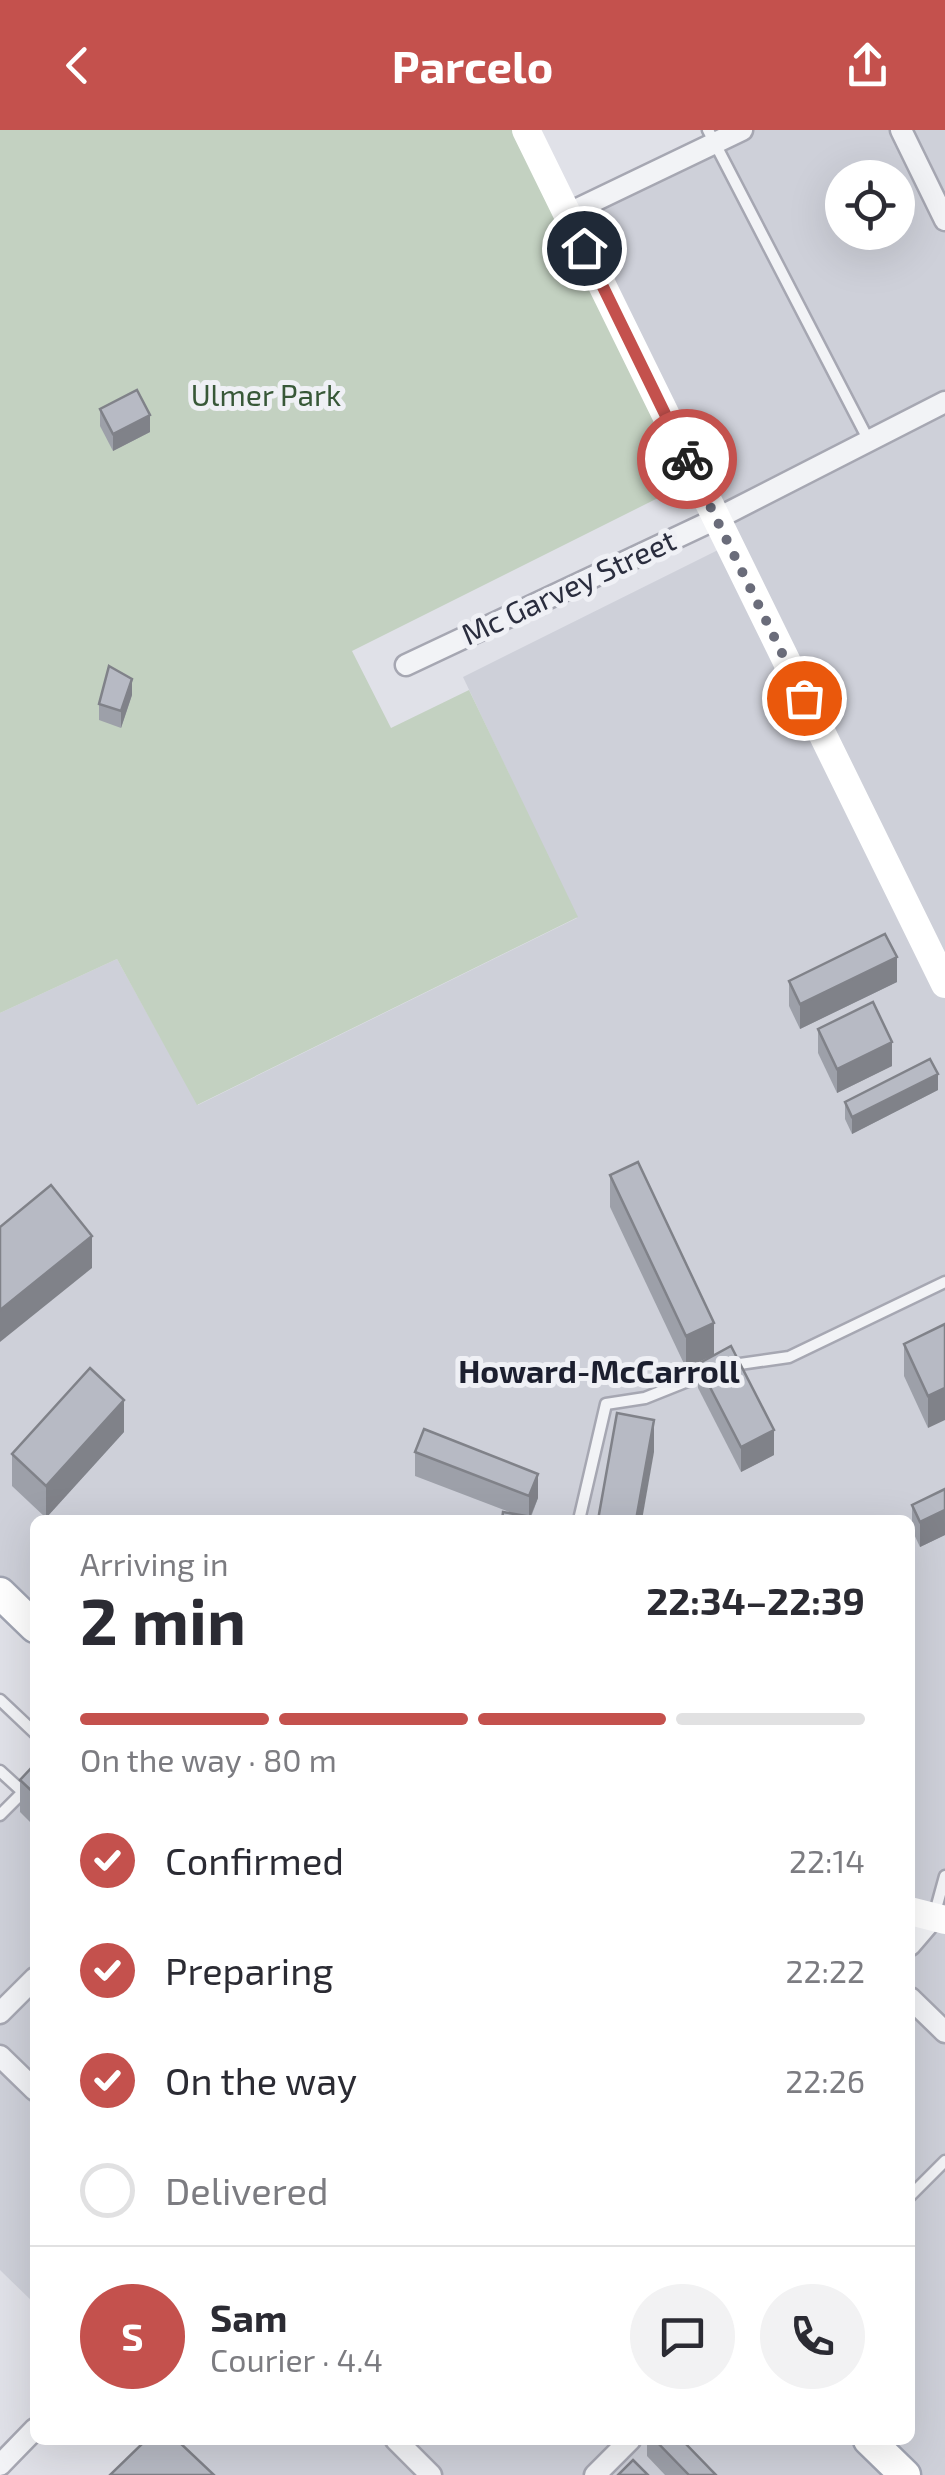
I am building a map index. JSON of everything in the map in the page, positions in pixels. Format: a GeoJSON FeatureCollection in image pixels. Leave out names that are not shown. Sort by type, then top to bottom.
{"type":"FeatureCollection","features":[{"type":"Feature","properties":{"kind":"main road"},"geometry":{"type":"LineString","coordinates":[[0,1590],[30,1622]]}},
{"type":"Feature","properties":{"kind":"main road"},"geometry":{"type":"LineString","coordinates":[[875,2445],[905,2475]]}},
{"type":"Feature","properties":{"kind":"street"},"geometry":{"type":"LineString","coordinates":[[526,130],[945,984]]}},
{"type":"Feature","properties":{"kind":"street"},"geometry":{"type":"LineString","coordinates":[[568,214],[711,137],[742,130]]}},
{"type":"Feature","properties":{"kind":"street"},"geometry":{"type":"LineString","coordinates":[[901,130],[945,220]]}},
{"type":"Feature","properties":{"kind":"street","name":"Mc Garvey Street"},"geometry":{"type":"LineString","coordinates":[[406,665],[716,518],[945,402]]}},
{"type":"Feature","properties":{"kind":"street"},"geometry":{"type":"LineString","coordinates":[[0,1590],[30,1600]]}},
{"type":"Feature","properties":{"kind":"street"},"geometry":{"type":"LineString","coordinates":[[915,1938],[930,1916]]}},
{"type":"Feature","properties":{"kind":"street"},"geometry":{"type":"LineString","coordinates":[[0,2013],[30,1983]]}},
{"type":"Feature","properties":{"kind":"street"},"geometry":{"type":"LineString","coordinates":[[915,2003],[945,2032]]}},
{"type":"Feature","properties":{"kind":"street"},"geometry":{"type":"LineString","coordinates":[[0,2056],[30,2085]]}},
{"type":"Feature","properties":{"kind":"street"},"geometry":{"type":"LineString","coordinates":[[0,2466],[30,2433]]}},
{"type":"Feature","properties":{"kind":"street"},"geometry":{"type":"LineString","coordinates":[[401,2445],[432,2475]]}},
{"type":"Feature","properties":{"kind":"street"},"geometry":{"type":"LineString","coordinates":[[595,2475],[619,2445]]}},
{"type":"Feature","properties":{"kind":"lane"},"geometry":{"type":"LineString","coordinates":[[711,137],[868,438]]}},
{"type":"Feature","properties":{"kind":"lane"},"geometry":{"type":"LineString","coordinates":[[580,1515],[606,1404],[645,1398],[734,1363],[789,1356],[945,1282]]}},
{"type":"Feature","properties":{"kind":"lane"},"geometry":{"type":"LineString","coordinates":[[0,1700],[30,1729]]}},
{"type":"Feature","properties":{"kind":"lane"},"geometry":{"type":"LineString","coordinates":[[0,1770],[23,1792]]}},
{"type":"Feature","properties":{"kind":"lane"},"geometry":{"type":"LineString","coordinates":[[0,1816],[30,1785]]}},
{"type":"Feature","properties":{"kind":"lane"},"geometry":{"type":"LineString","coordinates":[[930,1916],[945,1876]]}},
{"type":"Feature","properties":{"kind":"lane"},"geometry":{"type":"LineString","coordinates":[[915,2191],[945,2160]]}},
{"type":"Feature","properties":{"kind":"shaded area"},"geometry":{"type":"Polygon","coordinates":[[[740,130],[945,130],[945,2475],[210,2475],[179,2445],[915,2445],[915,1515],[30,1515],[30,1613],[0,1590],[0,1013],[117,959],[198,1105],[577,918],[463,677],[720,549],[567,215],[740,130]]]}},
{"type":"Feature","properties":{"kind":"shaded area"},"geometry":{"type":"Polygon","coordinates":[[[30,1789],[30,2299],[0,2270],[0,1820],[30,1789]]]}},
{"type":"Feature","properties":{"kind":"green space","name":"Ulmer Park"},"geometry":{"type":"Polygon","coordinates":[[[0,130],[517,130],[690,482],[352,651],[391,728],[469,690],[578,917],[197,1105],[117,959],[0,1013],[0,130]]]}},
{"type":"Feature","properties":{"kind":"building"},"geometry":{"type":"Polygon","coordinates":[[[137,390],[150,415],[113,434],[100,409],[137,390]]]}},
{"type":"Feature","properties":{"kind":"building"},"geometry":{"type":"Polygon","coordinates":[[[109,666],[132,679],[121,711],[99,704],[109,666]]]}},
{"type":"Feature","properties":{"kind":"building"},"geometry":{"type":"Polygon","coordinates":[[[885,934],[897,957],[800,1004],[789,981],[885,934]]]}},
{"type":"Feature","properties":{"kind":"building"},"geometry":{"type":"Polygon","coordinates":[[[873,1002],[892,1042],[837,1069],[818,1029],[873,1002]]]}},
{"type":"Feature","properties":{"kind":"building"},"geometry":{"type":"Polygon","coordinates":[[[930,1059],[938,1074],[852,1117],[845,1102],[930,1059]]]}},
{"type":"Feature","properties":{"kind":"building"},"geometry":{"type":"Polygon","coordinates":[[[638,1162],[714,1323],[686,1336],[610,1175],[638,1162]]]}},
{"type":"Feature","properties":{"kind":"building"},"geometry":{"type":"Polygon","coordinates":[[[51,1185],[92,1236],[0,1310],[0,1227],[51,1185]]]}},
{"type":"Feature","properties":{"kind":"building"},"geometry":{"type":"Polygon","coordinates":[[[945,1324],[945,1388],[928,1396],[904,1344],[945,1324]]]}},
{"type":"Feature","properties":{"kind":"building"},"geometry":{"type":"Polygon","coordinates":[[[731,1346],[774,1430],[741,1447],[698,1364],[731,1346]]]}},
{"type":"Feature","properties":{"kind":"building"},"geometry":{"type":"Polygon","coordinates":[[[90,1368],[124,1400],[46,1486],[12,1454],[90,1368]]]}},
{"type":"Feature","properties":{"kind":"building"},"geometry":{"type":"Polygon","coordinates":[[[617,1413],[654,1420],[637,1515],[599,1515],[617,1413]]]}},
{"type":"Feature","properties":{"kind":"building"},"geometry":{"type":"Polygon","coordinates":[[[424,1429],[538,1474],[529,1496],[415,1452],[424,1429]]]}},
{"type":"Feature","properties":{"kind":"building"},"geometry":{"type":"Polygon","coordinates":[[[945,1489],[945,1510],[920,1522],[912,1505],[945,1489]]]}},
{"type":"Feature","properties":{"kind":"building"},"geometry":{"type":"Polygon","coordinates":[[[30,1769],[30,1789],[20,1780],[30,1769]]]}},
{"type":"Feature","properties":{"kind":"building"},"geometry":{"type":"Polygon","coordinates":[[[141,2445],[182,2445],[214,2475],[110,2475],[141,2445]]]}},
{"type":"Feature","properties":{"kind":"building"},"geometry":{"type":"Polygon","coordinates":[[[660,2445],[687,2445],[716,2475],[689,2475],[660,2445]]]}},
{"type":"Feature","properties":{"kind":"building"},"geometry":{"type":"Polygon","coordinates":[[[633,2460],[648,2475],[618,2475],[633,2460]]]}},
{"type":"Feature","properties":{"kind":"way so far"},"geometry":{"type":"LineString","coordinates":[[687,459],[804,698]]}},
{"type":"Feature","properties":{"kind":"district","name":"Howard-McCarroll"},"geometry":{"type":"Point","coordinates":[599,1372]}},
{"type":"Feature","properties":{"kind":"route"},"geometry":{"type":"LineString","coordinates":[[584,248],[687,459]]}}]}
